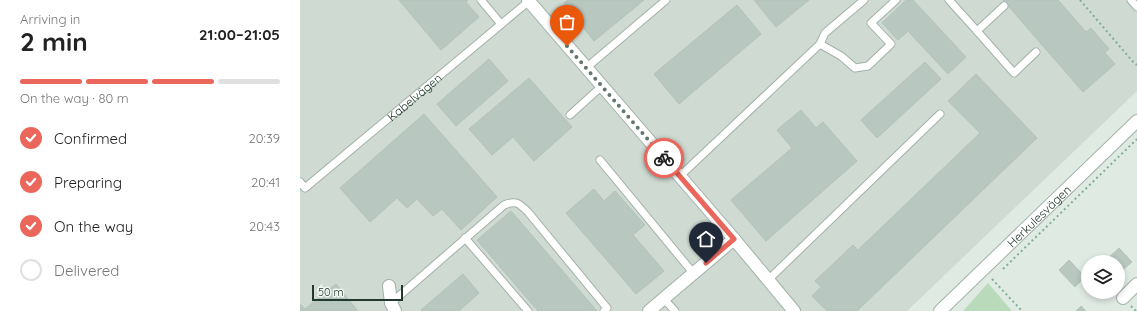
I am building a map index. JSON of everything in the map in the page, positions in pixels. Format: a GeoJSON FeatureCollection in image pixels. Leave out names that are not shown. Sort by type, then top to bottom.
{"type":"FeatureCollection","features":[{"type":"Feature","properties":{"kind":"street","name":"Kabelvägen"},"geometry":{"type":"LineString","coordinates":[[528,0],[734,239],[794,311]]}},
{"type":"Feature","properties":{"kind":"street","name":"Herkulesvägen"},"geometry":{"type":"LineString","coordinates":[[940,311],[1137,121]]}},
{"type":"Feature","properties":{"kind":"street"},"geometry":{"type":"LineString","coordinates":[[649,311],[734,239]]}},
{"type":"Feature","properties":{"kind":"street"},"geometry":{"type":"LineString","coordinates":[[1125,296],[1137,284]]}},
{"type":"Feature","properties":{"kind":"street"},"geometry":{"type":"LineString","coordinates":[[389,286],[393,307]]}},
{"type":"Feature","properties":{"kind":"lane"},"geometry":{"type":"LineString","coordinates":[[481,0],[501,24]]}},
{"type":"Feature","properties":{"kind":"lane","name":"Kabelvägen"},"geometry":{"type":"LineString","coordinates":[[300,182],[305,188],[528,0]]}},
{"type":"Feature","properties":{"kind":"lane"},"geometry":{"type":"LineString","coordinates":[[586,68],[666,0]]}},
{"type":"Feature","properties":{"kind":"lane"},"geometry":{"type":"LineString","coordinates":[[680,176],[820,44],[825,33],[864,0]]}},
{"type":"Feature","properties":{"kind":"lane"},"geometry":{"type":"LineString","coordinates":[[820,44],[841,56],[855,68],[868,66],[891,44],[871,23],[896,0]]}},
{"type":"Feature","properties":{"kind":"lane"},"geometry":{"type":"LineString","coordinates":[[949,0],[1014,73],[1036,52]]}},
{"type":"Feature","properties":{"kind":"lane"},"geometry":{"type":"LineString","coordinates":[[1131,0],[1137,7]]}},
{"type":"Feature","properties":{"kind":"lane"},"geometry":{"type":"LineString","coordinates":[[977,31],[1004,6]]}},
{"type":"Feature","properties":{"kind":"lane"},"geometry":{"type":"LineString","coordinates":[[570,116],[602,86]]}},
{"type":"Feature","properties":{"kind":"lane"},"geometry":{"type":"LineString","coordinates":[[768,280],[940,114]]}},
{"type":"Feature","properties":{"kind":"lane"},"geometry":{"type":"LineString","coordinates":[[600,160],[694,274]]}},
{"type":"Feature","properties":{"kind":"lane"},"geometry":{"type":"LineString","coordinates":[[393,307],[465,238],[504,205],[511,202],[520,204],[607,308],[604,311]]}},
{"type":"Feature","properties":{"kind":"lane"},"geometry":{"type":"LineString","coordinates":[[465,238],[528,311]]}},
{"type":"Feature","properties":{"kind":"lane"},"geometry":{"type":"LineString","coordinates":[[664,299],[675,311]]}},
{"type":"Feature","properties":{"kind":"path"},"geometry":{"type":"LineString","coordinates":[[1080,0],[1137,65]]}},
{"type":"Feature","properties":{"kind":"path"},"geometry":{"type":"LineString","coordinates":[[998,274],[1137,140]]}},
{"type":"Feature","properties":{"kind":"path"},"geometry":{"type":"LineString","coordinates":[[988,283],[992,279],[1022,311]]}},
{"type":"Feature","properties":{"kind":"shaded area"},"geometry":{"type":"Polygon","coordinates":[[[300,0],[1137,0],[1137,91],[907,311],[300,311],[300,0]]]}},
{"type":"Feature","properties":{"kind":"green space"},"geometry":{"type":"Polygon","coordinates":[[[988,283],[1012,311],[963,311],[988,283]]]}},
{"type":"Feature","properties":{"kind":"building"},"geometry":{"type":"Polygon","coordinates":[[[399,0],[468,0],[466,2],[479,17],[441,50],[399,0]]]}},
{"type":"Feature","properties":{"kind":"building"},"geometry":{"type":"Polygon","coordinates":[[[568,0],[644,0],[594,41],[564,3],[568,0]]]}},
{"type":"Feature","properties":{"kind":"building"},"geometry":{"type":"Polygon","coordinates":[[[754,0],[809,0],[776,27],[754,0]]]}},
{"type":"Feature","properties":{"kind":"building"},"geometry":{"type":"Polygon","coordinates":[[[906,0],[913,0],[966,57],[948,74],[908,31],[898,40],[882,23],[906,0]]]}},
{"type":"Feature","properties":{"kind":"building"},"geometry":{"type":"Polygon","coordinates":[[[1003,0],[1058,0],[1086,32],[1091,28],[1109,49],[1105,53],[1115,64],[1083,92],[1003,0]]]}},
{"type":"Feature","properties":{"kind":"building"},"geometry":{"type":"Polygon","coordinates":[[[737,5],[761,34],[679,104],[654,74],[737,5]]]}},
{"type":"Feature","properties":{"kind":"building"},"geometry":{"type":"Polygon","coordinates":[[[489,59],[508,81],[456,126],[437,104],[489,59]]]}},
{"type":"Feature","properties":{"kind":"building"},"geometry":{"type":"Polygon","coordinates":[[[925,62],[941,79],[877,138],[861,120],[925,62]]]}},
{"type":"Feature","properties":{"kind":"building"},"geometry":{"type":"Polygon","coordinates":[[[976,74],[1037,138],[857,311],[827,311],[812,296],[821,287],[815,281],[853,245],[858,250],[980,133],[948,101],[976,74]]]}},
{"type":"Feature","properties":{"kind":"building"},"geometry":{"type":"Polygon","coordinates":[[[529,78],[572,127],[534,161],[513,137],[492,155],[469,129],[529,78]]]}},
{"type":"Feature","properties":{"kind":"building"},"geometry":{"type":"Polygon","coordinates":[[[801,110],[816,128],[823,122],[857,161],[766,241],[731,200],[792,148],[777,130],[801,110]]]}},
{"type":"Feature","properties":{"kind":"building"},"geometry":{"type":"Polygon","coordinates":[[[424,114],[497,197],[461,230],[442,209],[433,216],[417,199],[407,208],[397,198],[370,222],[340,188],[424,114]]]}},
{"type":"Feature","properties":{"kind":"building"},"geometry":{"type":"Polygon","coordinates":[[[594,189],[604,201],[615,191],[645,225],[633,235],[664,271],[636,294],[566,213],[594,189]]]}},
{"type":"Feature","properties":{"kind":"building"},"geometry":{"type":"Polygon","coordinates":[[[511,211],[597,311],[538,311],[477,240],[511,211]]]}},
{"type":"Feature","properties":{"kind":"building"},"geometry":{"type":"Polygon","coordinates":[[[1119,248],[1132,262],[1125,268],[1125,255],[1111,255],[1119,248]]]}},
{"type":"Feature","properties":{"kind":"building"},"geometry":{"type":"Polygon","coordinates":[[[1069,260],[1081,273],[1081,281],[1075,287],[1059,270],[1069,260]]]}},
{"type":"Feature","properties":{"kind":"building"},"geometry":{"type":"Polygon","coordinates":[[[463,274],[479,293],[459,311],[421,310],[463,274]]]}},
{"type":"Feature","properties":{"kind":"building"},"geometry":{"type":"Polygon","coordinates":[[[336,284],[358,311],[300,311],[300,304],[305,309],[336,284]]]}},
{"type":"Feature","properties":{"kind":"building"},"geometry":{"type":"Polygon","coordinates":[[[1081,306],[1086,311],[1076,311],[1081,306]]]}},
{"type":"Feature","properties":{"kind":"way so far"},"geometry":{"type":"LineString","coordinates":[[567,46],[664,158]]}},
{"type":"Feature","properties":{"kind":"route"},"geometry":{"type":"LineString","coordinates":[[664,158],[734,239],[706,263]]}}]}
